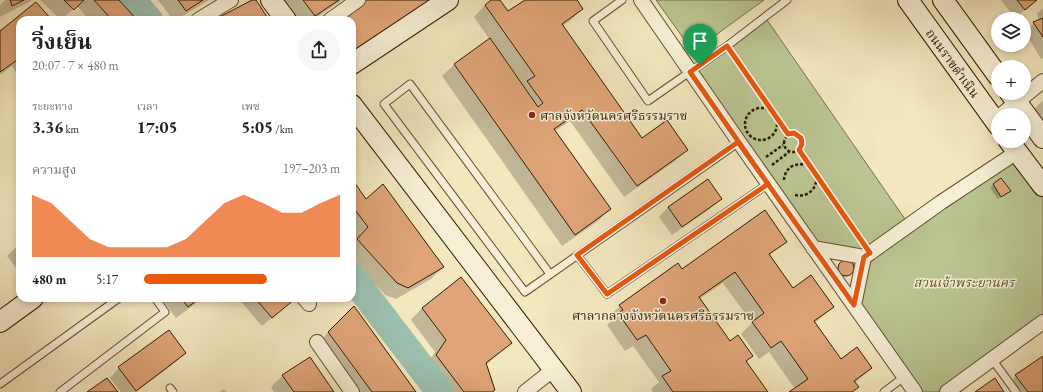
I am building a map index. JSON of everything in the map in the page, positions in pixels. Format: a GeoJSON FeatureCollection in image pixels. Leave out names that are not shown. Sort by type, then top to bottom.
{"type":"FeatureCollection","features":[{"type":"Feature","properties":{"kind":"street"},"geometry":{"type":"LineString","coordinates":[[205,16],[231,0]]}},
{"type":"Feature","properties":{"kind":"street"},"geometry":{"type":"LineString","coordinates":[[271,0],[283,16]]}},
{"type":"Feature","properties":{"kind":"street"},"geometry":{"type":"LineString","coordinates":[[336,16],[358,0]]}},
{"type":"Feature","properties":{"kind":"street"},"geometry":{"type":"LineString","coordinates":[[356,61],[448,0]]}},
{"type":"Feature","properties":{"kind":"street"},"geometry":{"type":"LineString","coordinates":[[641,0],[738,142],[915,392]]}},
{"type":"Feature","properties":{"kind":"street","name":"ถนนราขดำเนิน"},"geometry":{"type":"LineString","coordinates":[[908,0],[991,110]]}},
{"type":"Feature","properties":{"kind":"street"},"geometry":{"type":"LineString","coordinates":[[943,0],[991,66]]}},
{"type":"Feature","properties":{"kind":"street"},"geometry":{"type":"LineString","coordinates":[[1031,88],[1043,81]]}},
{"type":"Feature","properties":{"kind":"street"},"geometry":{"type":"LineString","coordinates":[[1014,100],[1043,138]]}},
{"type":"Feature","properties":{"kind":"street"},"geometry":{"type":"LineString","coordinates":[[356,110],[571,392]]}},
{"type":"Feature","properties":{"kind":"street"},"geometry":{"type":"LineString","coordinates":[[854,305],[867,255],[940,203],[1012,148]]}},
{"type":"Feature","properties":{"kind":"street"},"geometry":{"type":"LineString","coordinates":[[1014,148],[1043,186]]}},
{"type":"Feature","properties":{"kind":"street"},"geometry":{"type":"LineString","coordinates":[[814,248],[867,255]]}},
{"type":"Feature","properties":{"kind":"street"},"geometry":{"type":"LineString","coordinates":[[0,322],[28,302]]}},
{"type":"Feature","properties":{"kind":"street"},"geometry":{"type":"LineString","coordinates":[[947,392],[1043,322]]}},
{"type":"Feature","properties":{"kind":"street"},"geometry":{"type":"LineString","coordinates":[[317,342],[352,392]]}},
{"type":"Feature","properties":{"kind":"street"},"geometry":{"type":"LineString","coordinates":[[526,392],[554,369]]}},
{"type":"Feature","properties":{"kind":"lane"},"geometry":{"type":"LineString","coordinates":[[622,0],[593,21],[648,101],[727,46],[787,0]]}},
{"type":"Feature","properties":{"kind":"lane"},"geometry":{"type":"LineString","coordinates":[[550,274],[410,84],[384,104],[525,292],[738,142]]}},
{"type":"Feature","properties":{"kind":"lane"},"geometry":{"type":"LineString","coordinates":[[577,255],[607,294],[768,184]]}},
{"type":"Feature","properties":{"kind":"lane"},"geometry":{"type":"LineString","coordinates":[[0,384],[113,302]]}},
{"type":"Feature","properties":{"kind":"lane"},"geometry":{"type":"LineString","coordinates":[[60,392],[165,312],[158,302]]}},
{"type":"Feature","properties":{"kind":"lane"},"geometry":{"type":"LineString","coordinates":[[992,359],[1016,392]]}},
{"type":"Feature","properties":{"kind":"lane"},"geometry":{"type":"LineString","coordinates":[[884,392],[904,377]]}},
{"type":"Feature","properties":{"kind":"path"},"geometry":{"type":"LineString","coordinates":[[727,46],[788,134]]}},
{"type":"Feature","properties":{"kind":"path"},"geometry":{"type":"LineString","coordinates":[[765,108],[774,114],[777,124],[774,134],[760,140],[750,136],[745,126],[747,116],[754,109],[765,108]]}},
{"type":"Feature","properties":{"kind":"path"},"geometry":{"type":"LineString","coordinates":[[771,166],[790,152],[796,152],[799,150],[802,144],[801,138],[794,133],[788,134],[784,138],[783,145],[790,152]]}},
{"type":"Feature","properties":{"kind":"path"},"geometry":{"type":"LineString","coordinates":[[765,157],[783,145]]}},
{"type":"Feature","properties":{"kind":"path"},"geometry":{"type":"LineString","coordinates":[[799,150],[867,255]]}},
{"type":"Feature","properties":{"kind":"path"},"geometry":{"type":"LineString","coordinates":[[784,183],[786,172],[794,165],[804,164],[812,169],[817,180],[813,190],[804,196],[794,195],[789,192]]}},
{"type":"Feature","properties":{"kind":"green space"},"geometry":{"type":"Polygon","coordinates":[[[656,0],[764,0],[702,45],[694,39],[684,39],[656,0]]]}},
{"type":"Feature","properties":{"kind":"green space","name":"สวนเจ้าพระยานคร"},"geometry":{"type":"Polygon","coordinates":[[[765,17],[909,225],[1017,152],[1043,183],[1043,323],[947,392],[915,392],[854,305],[864,257],[813,248],[690,72],[765,17]]]}},
{"type":"Feature","properties":{"kind":"building"},"geometry":{"type":"Polygon","coordinates":[[[10,0],[24,0],[12,6],[10,0]]]}},
{"type":"Feature","properties":{"kind":"building"},"geometry":{"type":"Polygon","coordinates":[[[64,0],[84,0],[74,10],[64,0]]]}},
{"type":"Feature","properties":{"kind":"building"},"geometry":{"type":"Polygon","coordinates":[[[94,0],[119,0],[133,16],[108,16],[94,0]]]}},
{"type":"Feature","properties":{"kind":"building"},"geometry":{"type":"Polygon","coordinates":[[[178,0],[203,0],[186,11],[178,0]]]}},
{"type":"Feature","properties":{"kind":"building"},"geometry":{"type":"Polygon","coordinates":[[[252,0],[256,0],[266,16],[222,16],[252,0]]]}},
{"type":"Feature","properties":{"kind":"building"},"geometry":{"type":"Polygon","coordinates":[[[303,0],[339,0],[315,16],[303,0]]]}},
{"type":"Feature","properties":{"kind":"building"},"geometry":{"type":"Polygon","coordinates":[[[362,0],[434,0],[356,53],[356,16],[338,16],[362,0]]]}},
{"type":"Feature","properties":{"kind":"building","name":"ศาลจังหวัดนครศรีธรรมราช"},"geometry":{"type":"Polygon","coordinates":[[[491,0],[500,0],[508,11],[525,0],[577,0],[583,9],[562,24],[642,138],[667,120],[688,150],[637,186],[582,110],[554,129],[611,209],[575,235],[454,64],[490,38],[538,107],[543,103],[527,81],[535,76],[485,5],[491,0]]]}},
{"type":"Feature","properties":{"kind":"building"},"geometry":{"type":"Polygon","coordinates":[[[1017,0],[1037,0],[1025,10],[1017,0]]]}},
{"type":"Feature","properties":{"kind":"building"},"geometry":{"type":"Polygon","coordinates":[[[36,2],[48,16],[19,16],[36,2]]]}},
{"type":"Feature","properties":{"kind":"building"},"geometry":{"type":"Polygon","coordinates":[[[16,18],[16,61],[0,72],[0,31],[16,18]]]}},
{"type":"Feature","properties":{"kind":"building"},"geometry":{"type":"Polygon","coordinates":[[[1043,18],[1043,37],[1033,22],[1043,18]]]}},
{"type":"Feature","properties":{"kind":"building"},"geometry":{"type":"Polygon","coordinates":[[[1001,178],[1011,191],[1001,197],[993,184],[1001,178]]]}},
{"type":"Feature","properties":{"kind":"building"},"geometry":{"type":"Polygon","coordinates":[[[708,179],[722,199],[682,227],[668,207],[708,179]]]}},
{"type":"Feature","properties":{"kind":"building"},"geometry":{"type":"Polygon","coordinates":[[[383,184],[444,267],[408,288],[397,283],[357,239],[368,227],[356,211],[356,185],[366,199],[383,184]]]}},
{"type":"Feature","properties":{"kind":"building","name":"ศาลากลางจังหวัดนครศรีธรรมราช"},"geometry":{"type":"Polygon","coordinates":[[[765,210],[787,242],[769,254],[793,288],[811,275],[834,307],[814,321],[841,359],[857,347],[872,368],[854,381],[859,387],[852,392],[789,392],[808,379],[781,341],[771,348],[752,322],[764,313],[735,272],[699,297],[730,341],[738,335],[753,356],[746,361],[768,392],[673,392],[662,376],[671,371],[646,335],[637,340],[618,313],[623,310],[619,305],[678,263],[682,269],[765,210]]]}},
{"type":"Feature","properties":{"kind":"building"},"geometry":{"type":"Polygon","coordinates":[[[846,260],[853,265],[854,268],[849,275],[846,276],[839,271],[838,268],[843,261],[846,260]]]}},
{"type":"Feature","properties":{"kind":"building"},"geometry":{"type":"Polygon","coordinates":[[[461,277],[512,343],[486,363],[495,390],[492,392],[464,392],[436,355],[446,340],[422,308],[461,277]]]}},
{"type":"Feature","properties":{"kind":"building"},"geometry":{"type":"Polygon","coordinates":[[[184,302],[195,302],[188,307],[184,302]]]}},
{"type":"Feature","properties":{"kind":"building"},"geometry":{"type":"Polygon","coordinates":[[[258,302],[291,302],[272,318],[258,302]]]}},
{"type":"Feature","properties":{"kind":"building"},"geometry":{"type":"Polygon","coordinates":[[[354,306],[416,392],[372,392],[328,332],[354,306]]]}},
{"type":"Feature","properties":{"kind":"building"},"geometry":{"type":"Polygon","coordinates":[[[169,330],[186,353],[136,391],[118,367],[169,330]]]}},
{"type":"Feature","properties":{"kind":"building"},"geometry":{"type":"Polygon","coordinates":[[[1043,356],[1043,392],[1028,392],[1015,375],[1043,356]]]}},
{"type":"Feature","properties":{"kind":"building"},"geometry":{"type":"Polygon","coordinates":[[[310,357],[334,392],[294,392],[282,375],[310,357]]]}},
{"type":"Feature","properties":{"kind":"building"},"geometry":{"type":"Polygon","coordinates":[[[107,378],[118,392],[87,392],[107,378]]]}},
{"type":"Feature","properties":{"kind":"building"},"geometry":{"type":"Polygon","coordinates":[[[995,378],[1004,392],[975,392],[995,378]]]}},
{"type":"Feature","properties":{"kind":"waterway"},"geometry":{"type":"LineString","coordinates":[[132,0],[146,16]]}},
{"type":"Feature","properties":{"kind":"waterway"},"geometry":{"type":"LineString","coordinates":[[356,282],[440,392]]}},
{"type":"Feature","properties":{"kind":"place","name":"ศาลจังหวัดนครศรีธรรมราช"},"geometry":{"type":"Point","coordinates":[532,115]}},
{"type":"Feature","properties":{"kind":"place","name":"ศาลากลางจังหวัดนครศรีธรรมราช"},"geometry":{"type":"Point","coordinates":[663,301]}},
{"type":"Feature","properties":{"kind":"route"},"geometry":{"type":"LineString","coordinates":[[700,65],[690,72],[738,142],[768,184],[607,294],[577,255],[738,142],[814,248],[854,305],[864,257],[870,253],[799,150],[802,144],[801,138],[794,133],[788,134],[727,46],[700,65]]}}]}
